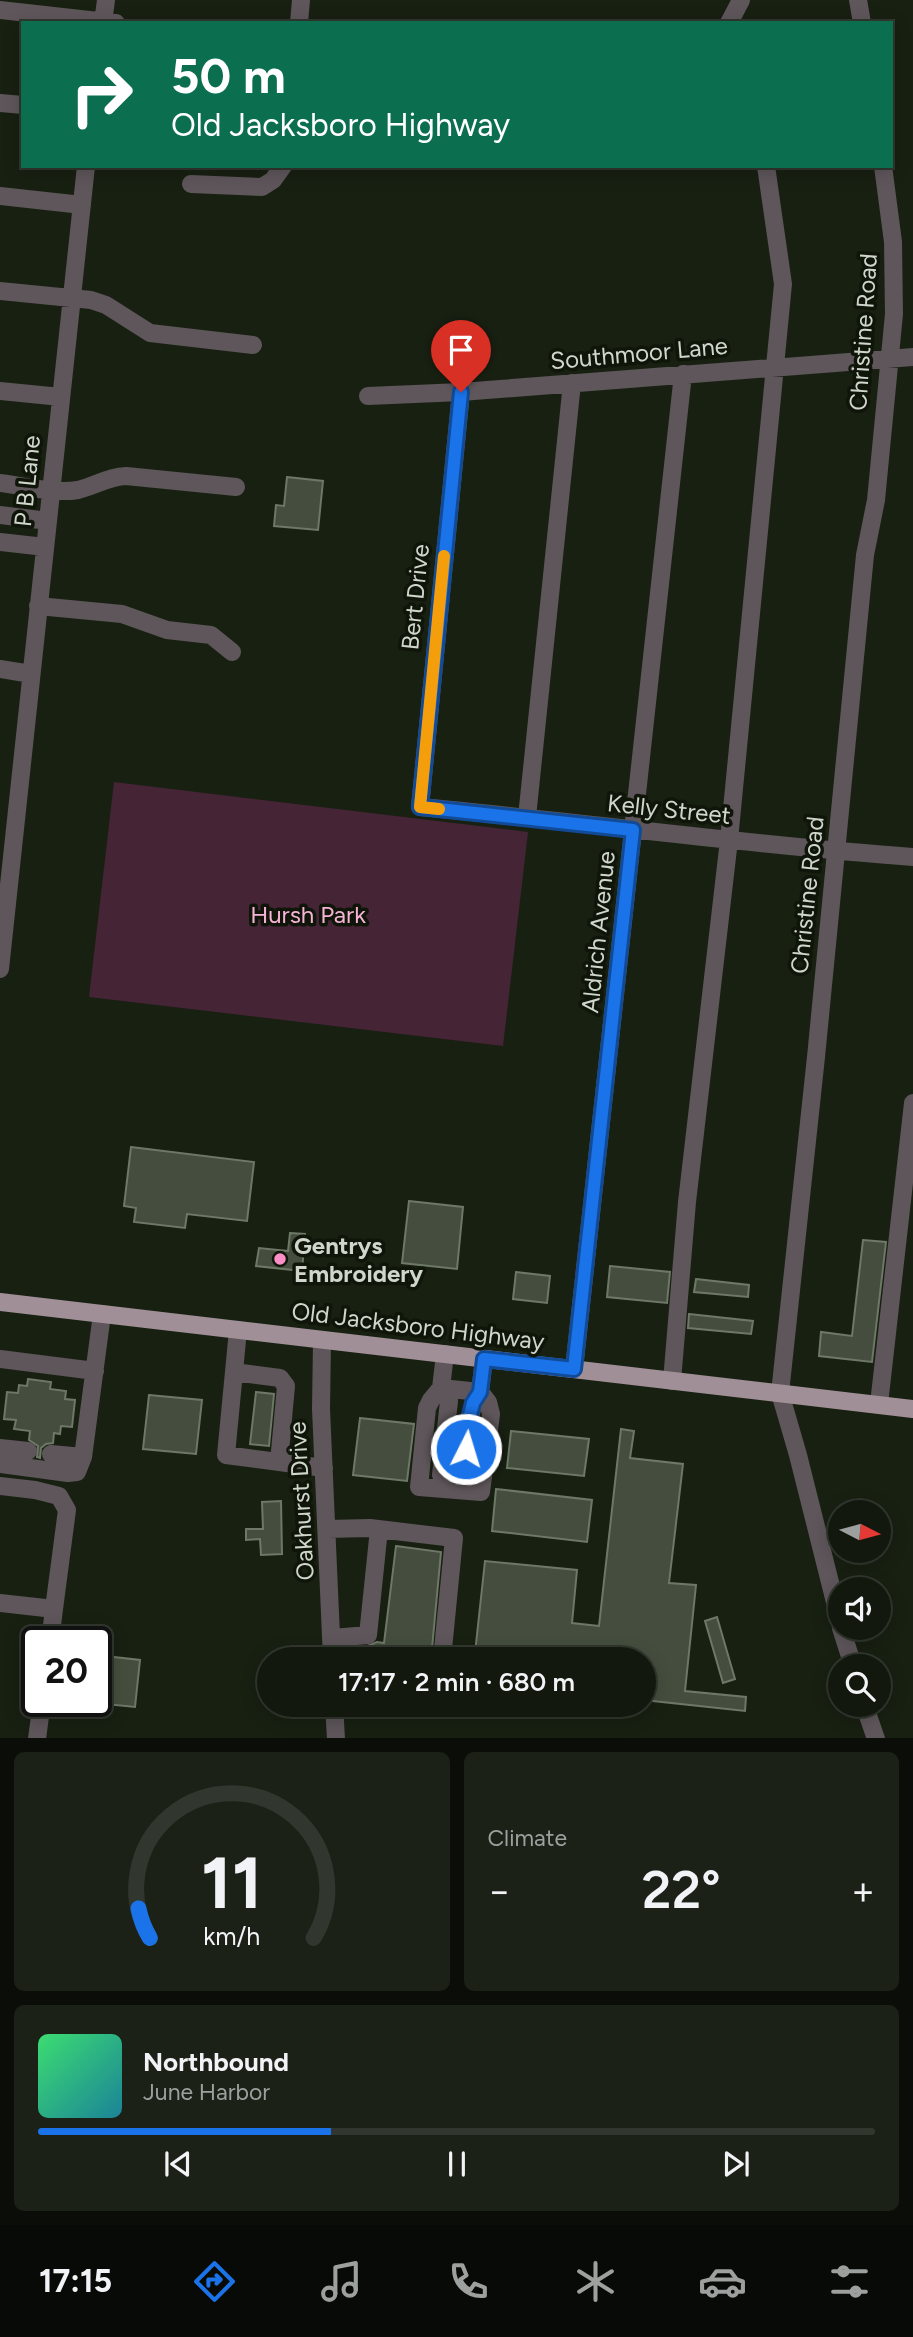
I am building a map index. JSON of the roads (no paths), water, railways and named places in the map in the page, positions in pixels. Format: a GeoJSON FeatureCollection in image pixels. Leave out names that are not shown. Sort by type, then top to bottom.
{"type":"FeatureCollection","features":[{"type":"Feature","properties":{"kind":"main road","name":"Old Jacksboro Highway"},"geometry":{"type":"LineString","coordinates":[[0,1303],[913,1409]]}},
{"type":"Feature","properties":{"kind":"street"},"geometry":{"type":"LineString","coordinates":[[106,0],[108,21]]}},
{"type":"Feature","properties":{"kind":"street"},"geometry":{"type":"LineString","coordinates":[[299,21],[301,0]]}},
{"type":"Feature","properties":{"kind":"street"},"geometry":{"type":"LineString","coordinates":[[730,21],[741,0]]}},
{"type":"Feature","properties":{"kind":"street"},"geometry":{"type":"LineString","coordinates":[[858,0],[862,21]]}},
{"type":"Feature","properties":{"kind":"street"},"geometry":{"type":"LineString","coordinates":[[0,10],[99,21]]}},
{"type":"Feature","properties":{"kind":"street"},"geometry":{"type":"LineString","coordinates":[[0,103],[21,106]]}},
{"type":"Feature","properties":{"kind":"street","name":"P B Lane"},"geometry":{"type":"LineString","coordinates":[[0,969],[86,168]]}},
{"type":"Feature","properties":{"kind":"street"},"geometry":{"type":"LineString","coordinates":[[191,184],[262,187],[273,180],[282,168]]}},
{"type":"Feature","properties":{"kind":"street"},"geometry":{"type":"LineString","coordinates":[[672,1381],[687,1202],[729,840],[783,284],[766,168]]}},
{"type":"Feature","properties":{"kind":"street","name":"Christine Road"},"geometry":{"type":"LineString","coordinates":[[829,1577],[780,1393],[865,555],[876,500],[894,314],[893,242],[883,168]]}},
{"type":"Feature","properties":{"kind":"street"},"geometry":{"type":"LineString","coordinates":[[0,196],[82,205]]}},
{"type":"Feature","properties":{"kind":"street"},"geometry":{"type":"LineString","coordinates":[[0,290],[72,298],[106,305],[150,333],[253,345]]}},
{"type":"Feature","properties":{"kind":"street","name":"Southmoor Lane"},"geometry":{"type":"LineString","coordinates":[[368,396],[461,392],[913,357]]}},
{"type":"Feature","properties":{"kind":"street","name":"Aldrich Avenue"},"geometry":{"type":"LineString","coordinates":[[574,1369],[683,374]]}},
{"type":"Feature","properties":{"kind":"street"},"geometry":{"type":"LineString","coordinates":[[527,817],[572,383]]}},
{"type":"Feature","properties":{"kind":"street"},"geometry":{"type":"LineString","coordinates":[[0,391],[61,397]]}},
{"type":"Feature","properties":{"kind":"street","name":"Bert Drive"},"geometry":{"type":"LineString","coordinates":[[420,807],[461,392]]}},
{"type":"Feature","properties":{"kind":"street"},"geometry":{"type":"LineString","coordinates":[[0,483],[51,490],[76,490],[126,475],[236,487]]}},
{"type":"Feature","properties":{"kind":"street"},"geometry":{"type":"LineString","coordinates":[[0,515],[48,521]]}},
{"type":"Feature","properties":{"kind":"street"},"geometry":{"type":"LineString","coordinates":[[0,542],[45,547]]}},
{"type":"Feature","properties":{"kind":"street"},"geometry":{"type":"LineString","coordinates":[[38,606],[122,614],[167,629],[211,635],[232,652]]}},
{"type":"Feature","properties":{"kind":"street"},"geometry":{"type":"LineString","coordinates":[[0,670],[32,674]]}},
{"type":"Feature","properties":{"kind":"street","name":"Kelly Street"},"geometry":{"type":"LineString","coordinates":[[420,807],[913,857]]}},
{"type":"Feature","properties":{"kind":"street"},"geometry":{"type":"LineString","coordinates":[[879,1404],[913,1103]]}},
{"type":"Feature","properties":{"kind":"street"},"geometry":{"type":"LineString","coordinates":[[0,1464],[77,1472],[83,1457],[102,1314]]}},
{"type":"Feature","properties":{"kind":"street"},"geometry":{"type":"LineString","coordinates":[[238,1330],[226,1455],[324,1468]]}},
{"type":"Feature","properties":{"kind":"street","name":"Oakhurst Drive"},"geometry":{"type":"LineString","coordinates":[[322,1340],[331,1647]]}},
{"type":"Feature","properties":{"kind":"street"},"geometry":{"type":"LineString","coordinates":[[441,1388],[480,1392],[488,1402],[491,1414],[481,1492],[419,1487],[427,1408],[430,1399],[441,1388],[445,1354]]}},
{"type":"Feature","properties":{"kind":"street"},"geometry":{"type":"LineString","coordinates":[[0,1359],[94,1371]]}},
{"type":"Feature","properties":{"kind":"street"},"geometry":{"type":"LineString","coordinates":[[441,1388],[449,1401],[441,1475],[455,1480],[463,1474],[470,1415],[480,1392],[484,1359]]}},
{"type":"Feature","properties":{"kind":"street"},"geometry":{"type":"LineString","coordinates":[[234,1372],[280,1378],[286,1386],[279,1462]]}},
{"type":"Feature","properties":{"kind":"street"},"geometry":{"type":"LineString","coordinates":[[0,1448],[28,1451]]}},
{"type":"Feature","properties":{"kind":"street"},"geometry":{"type":"LineString","coordinates":[[51,1454],[83,1457]]}},
{"type":"Feature","properties":{"kind":"street"},"geometry":{"type":"LineString","coordinates":[[0,1486],[59,1496],[67,1510],[52,1626]]}},
{"type":"Feature","properties":{"kind":"street"},"geometry":{"type":"LineString","coordinates":[[327,1529],[379,1530],[454,1538],[443,1647]]}},
{"type":"Feature","properties":{"kind":"street"},"geometry":{"type":"LineString","coordinates":[[331,1638],[368,1635],[379,1530]]}},
{"type":"Feature","properties":{"kind":"street"},"geometry":{"type":"LineString","coordinates":[[0,1603],[54,1609]]}},
{"type":"Feature","properties":{"kind":"street"},"geometry":{"type":"LineString","coordinates":[[37,1738],[40,1717]]}},
{"type":"Feature","properties":{"kind":"street"},"geometry":{"type":"LineString","coordinates":[[335,1717],[336,1738]]}},
{"type":"Feature","properties":{"kind":"street"},"geometry":{"type":"LineString","coordinates":[[869,1717],[876,1738]]}},
{"type":"Feature","properties":{"kind":"place","name":"Gentrys Embroidery"},"geometry":{"type":"Point","coordinates":[280,1259]}},
{"type":"Feature","properties":{"kind":"park label","name":"Hursh Park"},"geometry":{"type":"Point","coordinates":[308,914]}}]}
